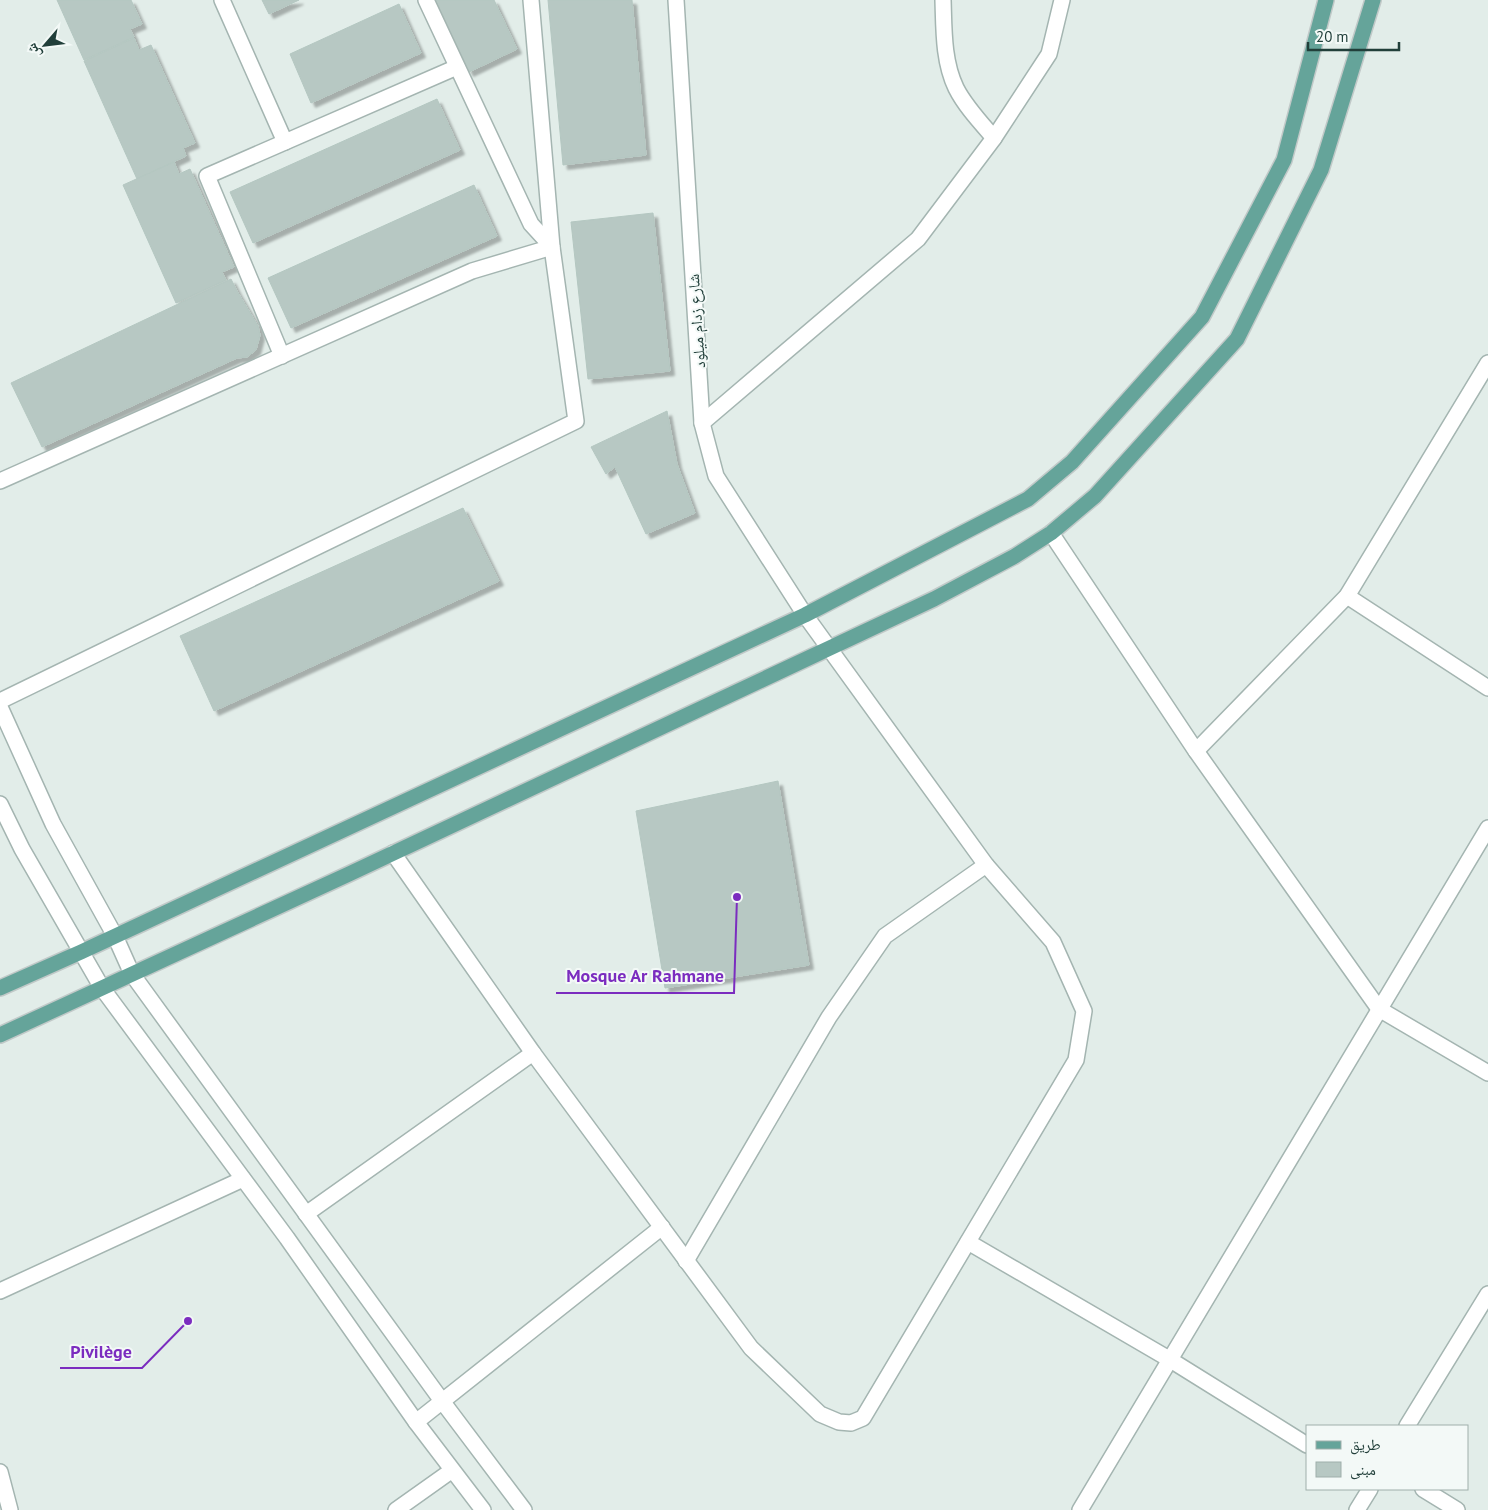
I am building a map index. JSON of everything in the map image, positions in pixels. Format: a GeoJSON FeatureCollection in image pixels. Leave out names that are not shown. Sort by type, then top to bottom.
{"type":"FeatureCollection","features":[{"type":"Feature","properties":{"kind":"main road"},"geometry":{"type":"LineString","coordinates":[[0,988],[805,615],[1028,499],[1072,462],[1202,317],[1284,160],[1326,0]]}},
{"type":"Feature","properties":{"kind":"main road"},"geometry":{"type":"LineString","coordinates":[[0,1035],[934,599],[1015,556],[1052,533],[1095,496],[1238,339],[1321,170],[1372,0]]}},
{"type":"Feature","properties":{"kind":"street"},"geometry":{"type":"LineString","coordinates":[[222,0],[285,142]]}},
{"type":"Feature","properties":{"kind":"street"},"geometry":{"type":"LineString","coordinates":[[426,0],[531,224],[552,247]]}},
{"type":"Feature","properties":{"kind":"street"},"geometry":{"type":"LineString","coordinates":[[0,701],[576,421],[552,247],[531,0]]}},
{"type":"Feature","properties":{"kind":"street","name":"شارع زدام ميلود"},"geometry":{"type":"LineString","coordinates":[[393,853],[533,1053],[751,1348],[820,1414],[839,1422],[852,1423],[863,1418],[1076,1060],[1084,1011],[1053,942],[986,865],[805,615],[716,476],[702,423],[676,0]]}},
{"type":"Feature","properties":{"kind":"street"},"geometry":{"type":"LineString","coordinates":[[942,0],[945,44],[949,68],[956,89],[994,138]]}},
{"type":"Feature","properties":{"kind":"street"},"geometry":{"type":"LineString","coordinates":[[702,423],[918,239],[994,138],[1049,54],[1062,0]]}},
{"type":"Feature","properties":{"kind":"street"},"geometry":{"type":"LineString","coordinates":[[282,356],[207,176],[457,67]]}},
{"type":"Feature","properties":{"kind":"street"},"geometry":{"type":"LineString","coordinates":[[0,481],[472,271],[552,247]]}},
{"type":"Feature","properties":{"kind":"street"},"geometry":{"type":"LineString","coordinates":[[1196,752],[1347,596],[1488,363]]}},
{"type":"Feature","properties":{"kind":"street"},"geometry":{"type":"LineString","coordinates":[[1052,533],[1196,752],[1379,1009],[1488,1073]]}},
{"type":"Feature","properties":{"kind":"street"},"geometry":{"type":"LineString","coordinates":[[1347,596],[1488,688]]}},
{"type":"Feature","properties":{"kind":"street"},"geometry":{"type":"LineString","coordinates":[[0,707],[53,824],[114,936],[132,974],[442,1401],[524,1510]]}},
{"type":"Feature","properties":{"kind":"street"},"geometry":{"type":"LineString","coordinates":[[0,804],[22,850],[102,988],[287,1238],[451,1471],[483,1510]]}},
{"type":"Feature","properties":{"kind":"street"},"geometry":{"type":"LineString","coordinates":[[1080,1510],[1488,828]]}},
{"type":"Feature","properties":{"kind":"street"},"geometry":{"type":"LineString","coordinates":[[686,1261],[829,1016],[886,936],[986,865]]}},
{"type":"Feature","properties":{"kind":"street"},"geometry":{"type":"LineString","coordinates":[[306,1214],[533,1053]]}},
{"type":"Feature","properties":{"kind":"street"},"geometry":{"type":"LineString","coordinates":[[0,1291],[243,1178]]}},
{"type":"Feature","properties":{"kind":"street"},"geometry":{"type":"LineString","coordinates":[[416,1422],[662,1228]]}},
{"type":"Feature","properties":{"kind":"street"},"geometry":{"type":"LineString","coordinates":[[968,1242],[1169,1359],[1306,1444]]}},
{"type":"Feature","properties":{"kind":"street"},"geometry":{"type":"LineString","coordinates":[[1408,1425],[1488,1294]]}},
{"type":"Feature","properties":{"kind":"street"},"geometry":{"type":"LineString","coordinates":[[396,1510],[451,1471]]}},
{"type":"Feature","properties":{"kind":"street"},"geometry":{"type":"LineString","coordinates":[[0,1472],[10,1510]]}},
{"type":"Feature","properties":{"kind":"street"},"geometry":{"type":"LineString","coordinates":[[1357,1510],[1369,1490]]}},
{"type":"Feature","properties":{"kind":"street"},"geometry":{"type":"LineString","coordinates":[[1425,1490],[1457,1510]]}},
{"type":"Feature","properties":{"kind":"building"},"geometry":{"type":"Polygon","coordinates":[[[57,0],[131,0],[142,24],[130,29],[134,37],[84,60],[57,0]]]}},
{"type":"Feature","properties":{"kind":"building"},"geometry":{"type":"Polygon","coordinates":[[[262,0],[299,0],[269,14],[262,0]]]}},
{"type":"Feature","properties":{"kind":"building"},"geometry":{"type":"Polygon","coordinates":[[[435,0],[494,0],[517,49],[469,72],[435,0]]]}},
{"type":"Feature","properties":{"kind":"building"},"geometry":{"type":"Polygon","coordinates":[[[548,0],[632,0],[646,155],[563,165],[548,0]]]}},
{"type":"Feature","properties":{"kind":"building"},"geometry":{"type":"Polygon","coordinates":[[[399,4],[421,53],[311,103],[290,54],[399,4]]]}},
{"type":"Feature","properties":{"kind":"building"},"geometry":{"type":"Polygon","coordinates":[[[134,38],[139,50],[151,45],[195,143],[183,148],[186,156],[137,179],[84,61],[134,38]]]}},
{"type":"Feature","properties":{"kind":"building"},"geometry":{"type":"Polygon","coordinates":[[[437,99],[460,150],[253,243],[230,192],[437,99]]]}},
{"type":"Feature","properties":{"kind":"building"},"geometry":{"type":"Polygon","coordinates":[[[174,162],[179,174],[190,169],[234,267],[222,272],[226,280],[176,303],[123,185],[174,162]]]}},
{"type":"Feature","properties":{"kind":"building"},"geometry":{"type":"Polygon","coordinates":[[[474,185],[497,236],[291,328],[268,278],[474,185]]]}},
{"type":"Feature","properties":{"kind":"building"},"geometry":{"type":"Polygon","coordinates":[[[653,213],[670,371],[588,379],[571,222],[653,213]]]}},
{"type":"Feature","properties":{"kind":"building"},"geometry":{"type":"Polygon","coordinates":[[[231,279],[258,326],[260,335],[256,350],[247,357],[237,358],[42,447],[11,383],[231,279]]]}},
{"type":"Feature","properties":{"kind":"building"},"geometry":{"type":"Polygon","coordinates":[[[667,411],[677,464],[695,513],[646,534],[615,467],[606,474],[591,447],[667,411]]]}},
{"type":"Feature","properties":{"kind":"building"},"geometry":{"type":"Polygon","coordinates":[[[463,508],[499,581],[214,711],[180,636],[463,508]]]}},
{"type":"Feature","properties":{"kind":"building"},"geometry":{"type":"Polygon","coordinates":[[[778,781],[809,965],[665,988],[636,811],[778,781]]]}},
{"type":"Feature","properties":{"kind":"place","name":"Mosque Ar Rahmane"},"geometry":{"type":"Point","coordinates":[737,897]}},
{"type":"Feature","properties":{"kind":"place","name":"Pivilège"},"geometry":{"type":"Point","coordinates":[188,1321]}}]}
